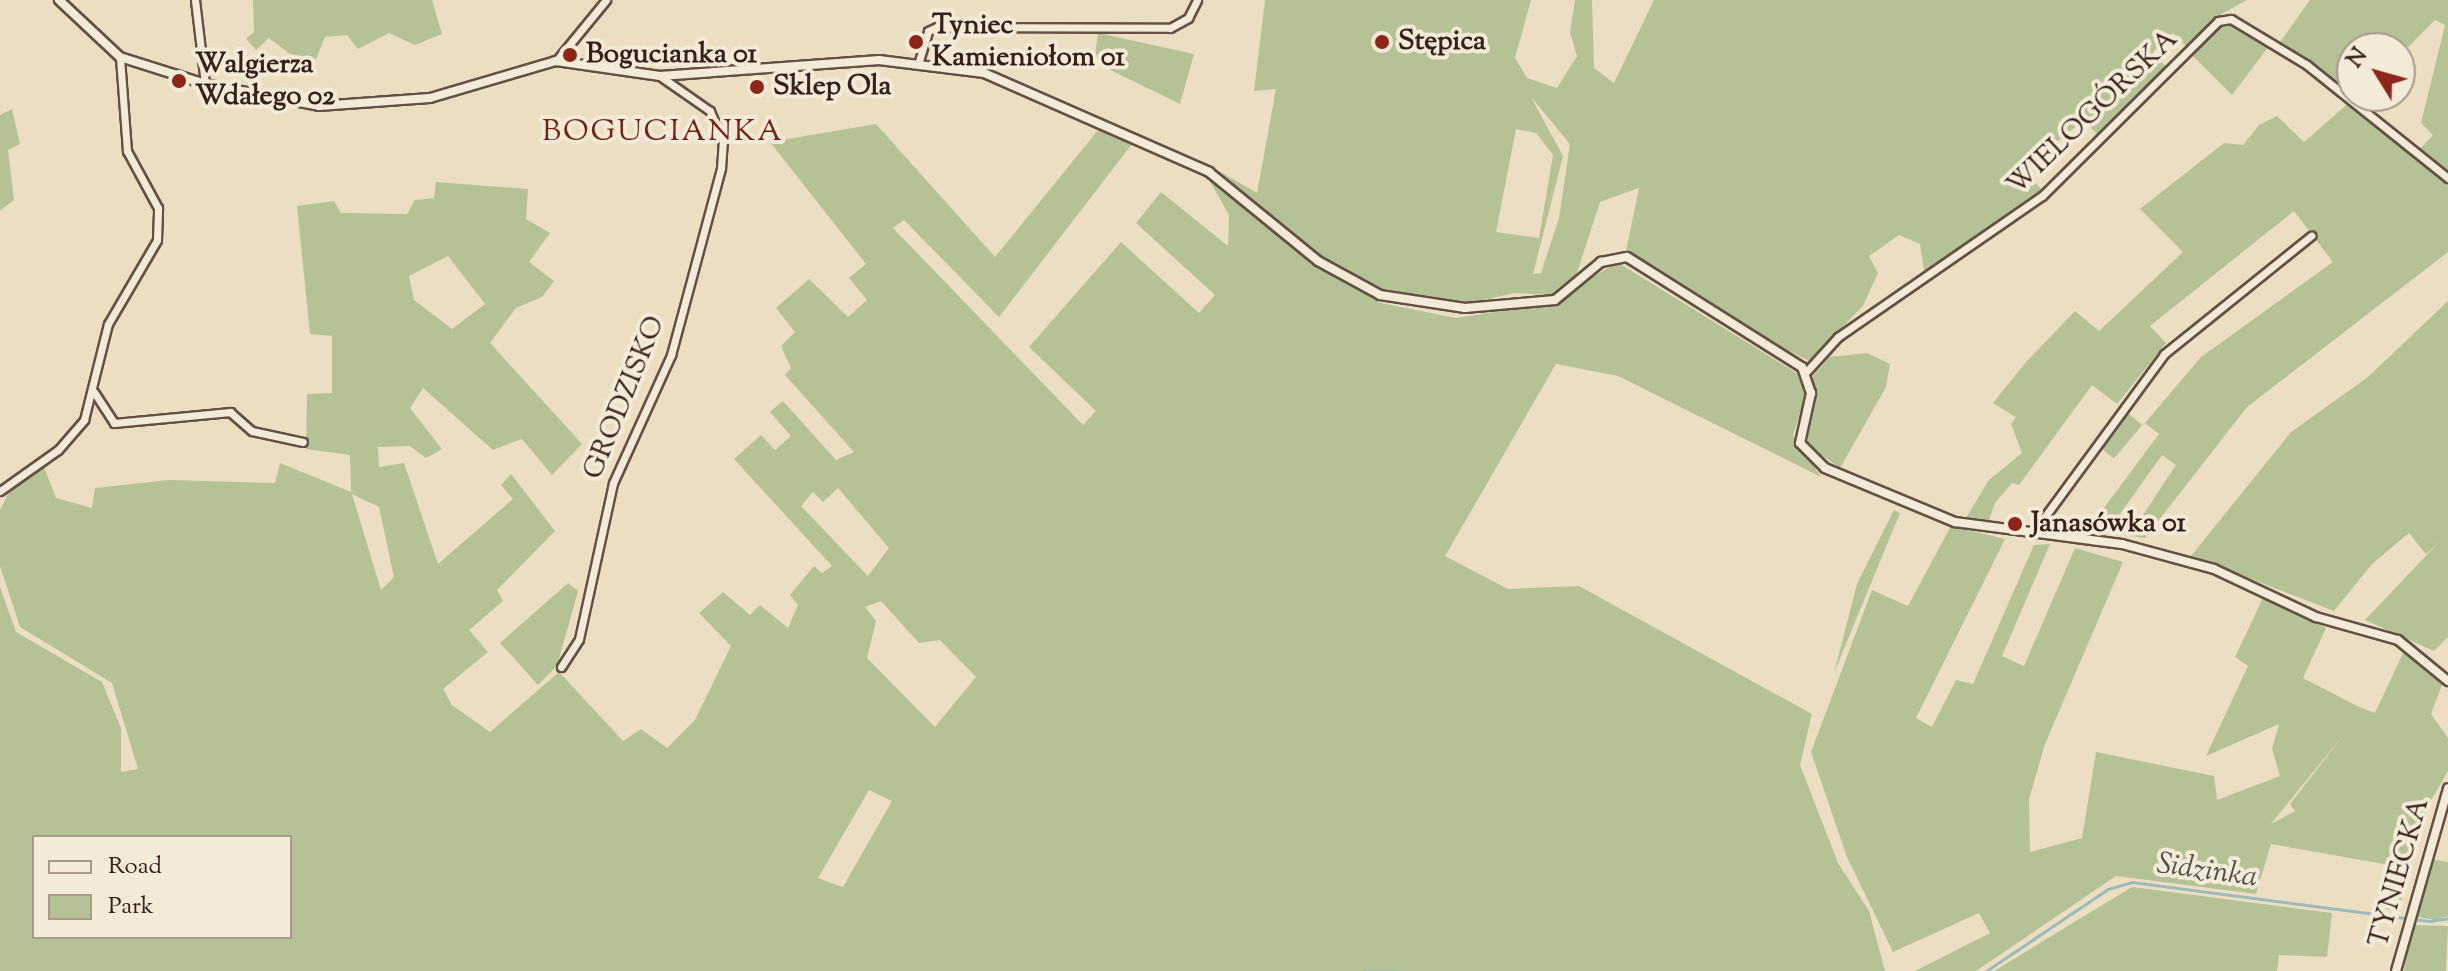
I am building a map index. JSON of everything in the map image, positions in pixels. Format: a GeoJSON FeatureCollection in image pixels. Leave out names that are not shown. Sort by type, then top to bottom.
{"type":"FeatureCollection","features":[{"type":"Feature","properties":{"kind":"street"},"geometry":{"type":"LineString","coordinates":[[59,0],[120,57],[205,84],[319,106],[390,104],[556,61],[660,76],[919,61],[1025,88],[1188,160],[1318,261],[1380,295],[1465,308],[1555,300],[1601,262],[1620,256],[1806,372],[1811,393],[1800,443],[1814,462],[1955,522],[2122,544],[2214,569],[2316,617],[2398,640],[2438,669],[2448,681]]}},
{"type":"Feature","properties":{"kind":"street"},"geometry":{"type":"LineString","coordinates":[[195,0],[205,84]]}},
{"type":"Feature","properties":{"kind":"street"},"geometry":{"type":"LineString","coordinates":[[556,61],[606,0]]}},
{"type":"Feature","properties":{"kind":"street"},"geometry":{"type":"LineString","coordinates":[[919,61],[937,27],[1170,28],[1188,18],[1197,0]]}},
{"type":"Feature","properties":{"kind":"street","name":"WIELOGÓRSKA"},"geometry":{"type":"LineString","coordinates":[[1806,372],[1838,337],[2042,196],[2224,19],[2307,65],[2448,178]]}},
{"type":"Feature","properties":{"kind":"street"},"geometry":{"type":"LineString","coordinates":[[0,491],[69,439],[94,392],[108,324],[149,259],[161,217],[127,151],[120,57]]}},
{"type":"Feature","properties":{"kind":"street","name":"GRODZISKO"},"geometry":{"type":"LineString","coordinates":[[561,667],[579,639],[613,483],[671,355],[721,168],[723,142],[710,111],[660,76]]}},
{"type":"Feature","properties":{"kind":"street"},"geometry":{"type":"LineString","coordinates":[[2032,534],[2164,354],[2311,236]]}},
{"type":"Feature","properties":{"kind":"street"},"geometry":{"type":"LineString","coordinates":[[94,392],[114,423],[230,412],[252,431],[303,442]]}},
{"type":"Feature","properties":{"kind":"street","name":"TYNIECKA"},"geometry":{"type":"LineString","coordinates":[[2396,971],[2405,926],[2448,788]]}},
{"type":"Feature","properties":{"kind":"green space"},"geometry":{"type":"Polygon","coordinates":[[[253,0],[432,0],[442,34],[415,45],[389,33],[358,49],[347,35],[325,37],[316,59],[290,54],[269,38],[256,50],[246,39],[254,32],[253,0]]]}},
{"type":"Feature","properties":{"kind":"green space"},"geometry":{"type":"Polygon","coordinates":[[[1265,0],[1531,0],[1515,58],[1527,78],[1557,88],[1577,56],[1570,32],[1575,0],[1592,0],[1594,68],[1614,83],[1654,0],[2247,0],[2220,15],[2189,49],[2173,33],[2153,52],[2168,69],[2098,135],[2084,120],[2023,169],[2042,190],[1925,277],[1920,244],[1899,235],[1869,256],[1878,273],[1863,306],[1809,361],[1731,321],[1626,251],[1639,188],[1600,202],[1577,273],[1550,295],[1514,293],[1458,306],[1384,293],[1318,257],[1210,166],[1257,193],[1276,89],[1254,91],[1265,0]],[[1531,97],[1563,156],[1533,274],[1541,273],[1559,218],[1570,144],[1531,97]],[[1516,129],[1496,232],[1539,238],[1553,155],[1536,133],[1516,129]]]}},
{"type":"Feature","properties":{"kind":"green space"},"geometry":{"type":"Polygon","coordinates":[[[2310,0],[2448,0],[2448,174],[2418,151],[2433,135],[2421,123],[2445,25],[2435,20],[2416,39],[2416,32],[2336,32],[2336,83],[2278,45],[2310,0]]]}},
{"type":"Feature","properties":{"kind":"green space"},"geometry":{"type":"Polygon","coordinates":[[[2232,24],[2269,46],[2232,95],[2190,53],[2217,25],[2232,24]]]}},
{"type":"Feature","properties":{"kind":"green space"},"geometry":{"type":"Polygon","coordinates":[[[1098,33],[1194,54],[1180,104],[1094,62],[1098,33]]]}},
{"type":"Feature","properties":{"kind":"green space"},"geometry":{"type":"Polygon","coordinates":[[[12,109],[20,144],[8,150],[14,200],[0,211],[0,115],[12,109]]]}},
{"type":"Feature","properties":{"kind":"green space"},"geometry":{"type":"Polygon","coordinates":[[[2338,112],[2364,112],[2448,182],[2448,252],[2247,407],[2145,538],[2129,536],[2176,465],[2162,455],[2105,535],[2086,532],[2159,434],[2145,423],[2201,357],[2333,262],[2294,211],[2150,326],[2166,343],[2117,404],[2092,385],[2019,485],[2012,483],[1995,503],[1988,523],[1966,518],[1989,480],[2022,453],[2011,424],[2016,417],[1993,403],[2027,361],[2075,311],[2099,331],[2183,252],[2140,209],[2224,143],[2243,145],[2259,125],[2277,116],[2304,142],[2338,112]]]}},
{"type":"Feature","properties":{"kind":"green space"},"geometry":{"type":"Polygon","coordinates":[[[876,124],[995,257],[1099,129],[1132,144],[999,317],[904,220],[893,228],[1083,425],[1096,411],[1029,347],[1121,242],[1199,313],[1215,295],[1136,223],[1161,192],[1228,246],[1229,215],[1208,178],[1313,262],[1381,303],[1456,318],[1552,303],[1617,262],[1800,375],[1807,392],[1793,435],[1821,477],[1618,376],[1556,364],[1445,556],[1508,589],[1579,586],[1812,714],[1800,765],[1838,863],[1869,911],[1885,971],[0,971],[0,587],[16,632],[102,682],[121,728],[121,772],[138,769],[112,683],[20,627],[0,566],[0,510],[12,486],[44,467],[56,498],[92,508],[95,488],[169,480],[275,483],[280,463],[351,492],[350,455],[306,449],[307,394],[332,393],[332,336],[310,334],[297,206],[334,201],[341,213],[407,214],[415,200],[434,198],[436,182],[528,189],[526,219],[550,233],[529,262],[554,281],[542,297],[516,308],[490,343],[582,444],[552,475],[522,439],[493,450],[423,388],[410,408],[442,449],[426,458],[410,446],[378,447],[379,467],[404,463],[438,564],[513,499],[501,485],[511,474],[555,531],[497,590],[503,601],[469,630],[488,652],[443,689],[452,705],[490,732],[559,672],[623,741],[641,729],[667,748],[695,720],[731,646],[699,613],[723,592],[750,615],[760,605],[788,628],[798,605],[790,595],[814,566],[822,573],[832,566],[734,459],[761,435],[775,450],[791,436],[770,412],[783,401],[836,460],[854,452],[785,375],[791,368],[781,346],[795,332],[776,308],[809,279],[848,317],[867,300],[849,278],[866,264],[770,142],[876,124]],[[448,256],[409,276],[414,300],[452,329],[485,304],[448,256]],[[838,488],[823,502],[813,492],[801,506],[868,576],[889,548],[838,488]],[[352,494],[381,590],[394,577],[379,507],[352,494]],[[881,601],[865,607],[876,621],[867,658],[935,727],[976,677],[940,640],[919,643],[881,601]],[[869,790],[818,878],[843,887],[892,801],[869,790]]]}},
{"type":"Feature","properties":{"kind":"green space"},"geometry":{"type":"Polygon","coordinates":[[[2448,301],[2448,637],[2434,651],[2365,620],[2440,541],[2426,554],[2409,533],[2372,564],[2334,611],[2191,556],[2291,432],[2368,377],[2448,301]]]}},
{"type":"Feature","properties":{"kind":"green space"},"geometry":{"type":"Polygon","coordinates":[[[1867,353],[1890,364],[1886,387],[1840,468],[1806,444],[1813,376],[1830,357],[1867,353]]]}},
{"type":"Feature","properties":{"kind":"green space"},"geometry":{"type":"Polygon","coordinates":[[[2123,409],[2142,425],[2114,459],[2095,443],[2123,409]]]}},
{"type":"Feature","properties":{"kind":"green space"},"geometry":{"type":"Polygon","coordinates":[[[1894,510],[1900,513],[1834,673],[1857,584],[1894,510]]]}},
{"type":"Feature","properties":{"kind":"green space"},"geometry":{"type":"Polygon","coordinates":[[[1951,526],[2005,539],[1916,718],[1932,727],[1956,680],[1973,684],[2034,545],[2050,544],[2002,656],[2024,666],[2075,548],[2123,562],[2045,744],[2029,799],[2030,852],[2082,838],[2096,752],[2214,776],[2217,800],[2280,776],[2272,749],[2279,724],[2206,756],[2248,666],[2235,657],[2264,596],[2326,628],[2303,678],[2359,707],[2375,713],[2404,651],[2442,685],[2431,714],[2448,738],[2448,771],[2429,804],[2398,911],[2385,909],[2395,866],[2271,844],[2256,894],[2116,876],[1976,971],[1915,971],[1990,933],[1979,913],[1893,952],[1847,857],[1811,752],[1872,590],[1908,606],[1951,526]],[[2348,729],[2271,824],[2295,811],[2290,804],[2348,729]]]}},
{"type":"Feature","properties":{"kind":"green space"},"geometry":{"type":"Polygon","coordinates":[[[568,583],[578,591],[557,666],[538,685],[500,643],[568,583]]]}},
{"type":"Feature","properties":{"kind":"green space"},"geometry":{"type":"Polygon","coordinates":[[[2430,859],[2448,862],[2448,916],[2435,920],[2413,916],[2430,859]]]}},
{"type":"Feature","properties":{"kind":"green space"},"geometry":{"type":"Polygon","coordinates":[[[2132,887],[2332,913],[2327,957],[2279,955],[2277,971],[1994,971],[2132,887]]]}},
{"type":"Feature","properties":{"kind":"green space"},"geometry":{"type":"Polygon","coordinates":[[[2411,925],[2448,926],[2446,971],[2404,971],[2411,925]]]}},
{"type":"Feature","properties":{"kind":"waterway","name":"Sidzinka"},"geometry":{"type":"LineString","coordinates":[[1986,971],[2108,889],[2132,882],[2430,921],[2448,918]]}},
{"type":"Feature","properties":{"kind":"waterway","name":"Sidzinka"},"geometry":{"type":"LineString","coordinates":[[1364,971],[1396,971]]}},
{"type":"Feature","properties":{"kind":"place","name":"Tyniec Kamieniołom 01"},"geometry":{"type":"Point","coordinates":[916,42]}},
{"type":"Feature","properties":{"kind":"place","name":"Stępica"},"geometry":{"type":"Point","coordinates":[1382,42]}},
{"type":"Feature","properties":{"kind":"place","name":"Bogucianka 01"},"geometry":{"type":"Point","coordinates":[570,55]}},
{"type":"Feature","properties":{"kind":"place","name":"Walgierza Wdałego 02"},"geometry":{"type":"Point","coordinates":[179,81]}},
{"type":"Feature","properties":{"kind":"place","name":"Sklep Ola"},"geometry":{"type":"Point","coordinates":[757,87]}},
{"type":"Feature","properties":{"kind":"place","name":"Janasówka 01"},"geometry":{"type":"Point","coordinates":[2015,524]}},
{"type":"Feature","properties":{"kind":"district","name":"BOGUCIANKA"},"geometry":{"type":"Point","coordinates":[663,133]}}]}
